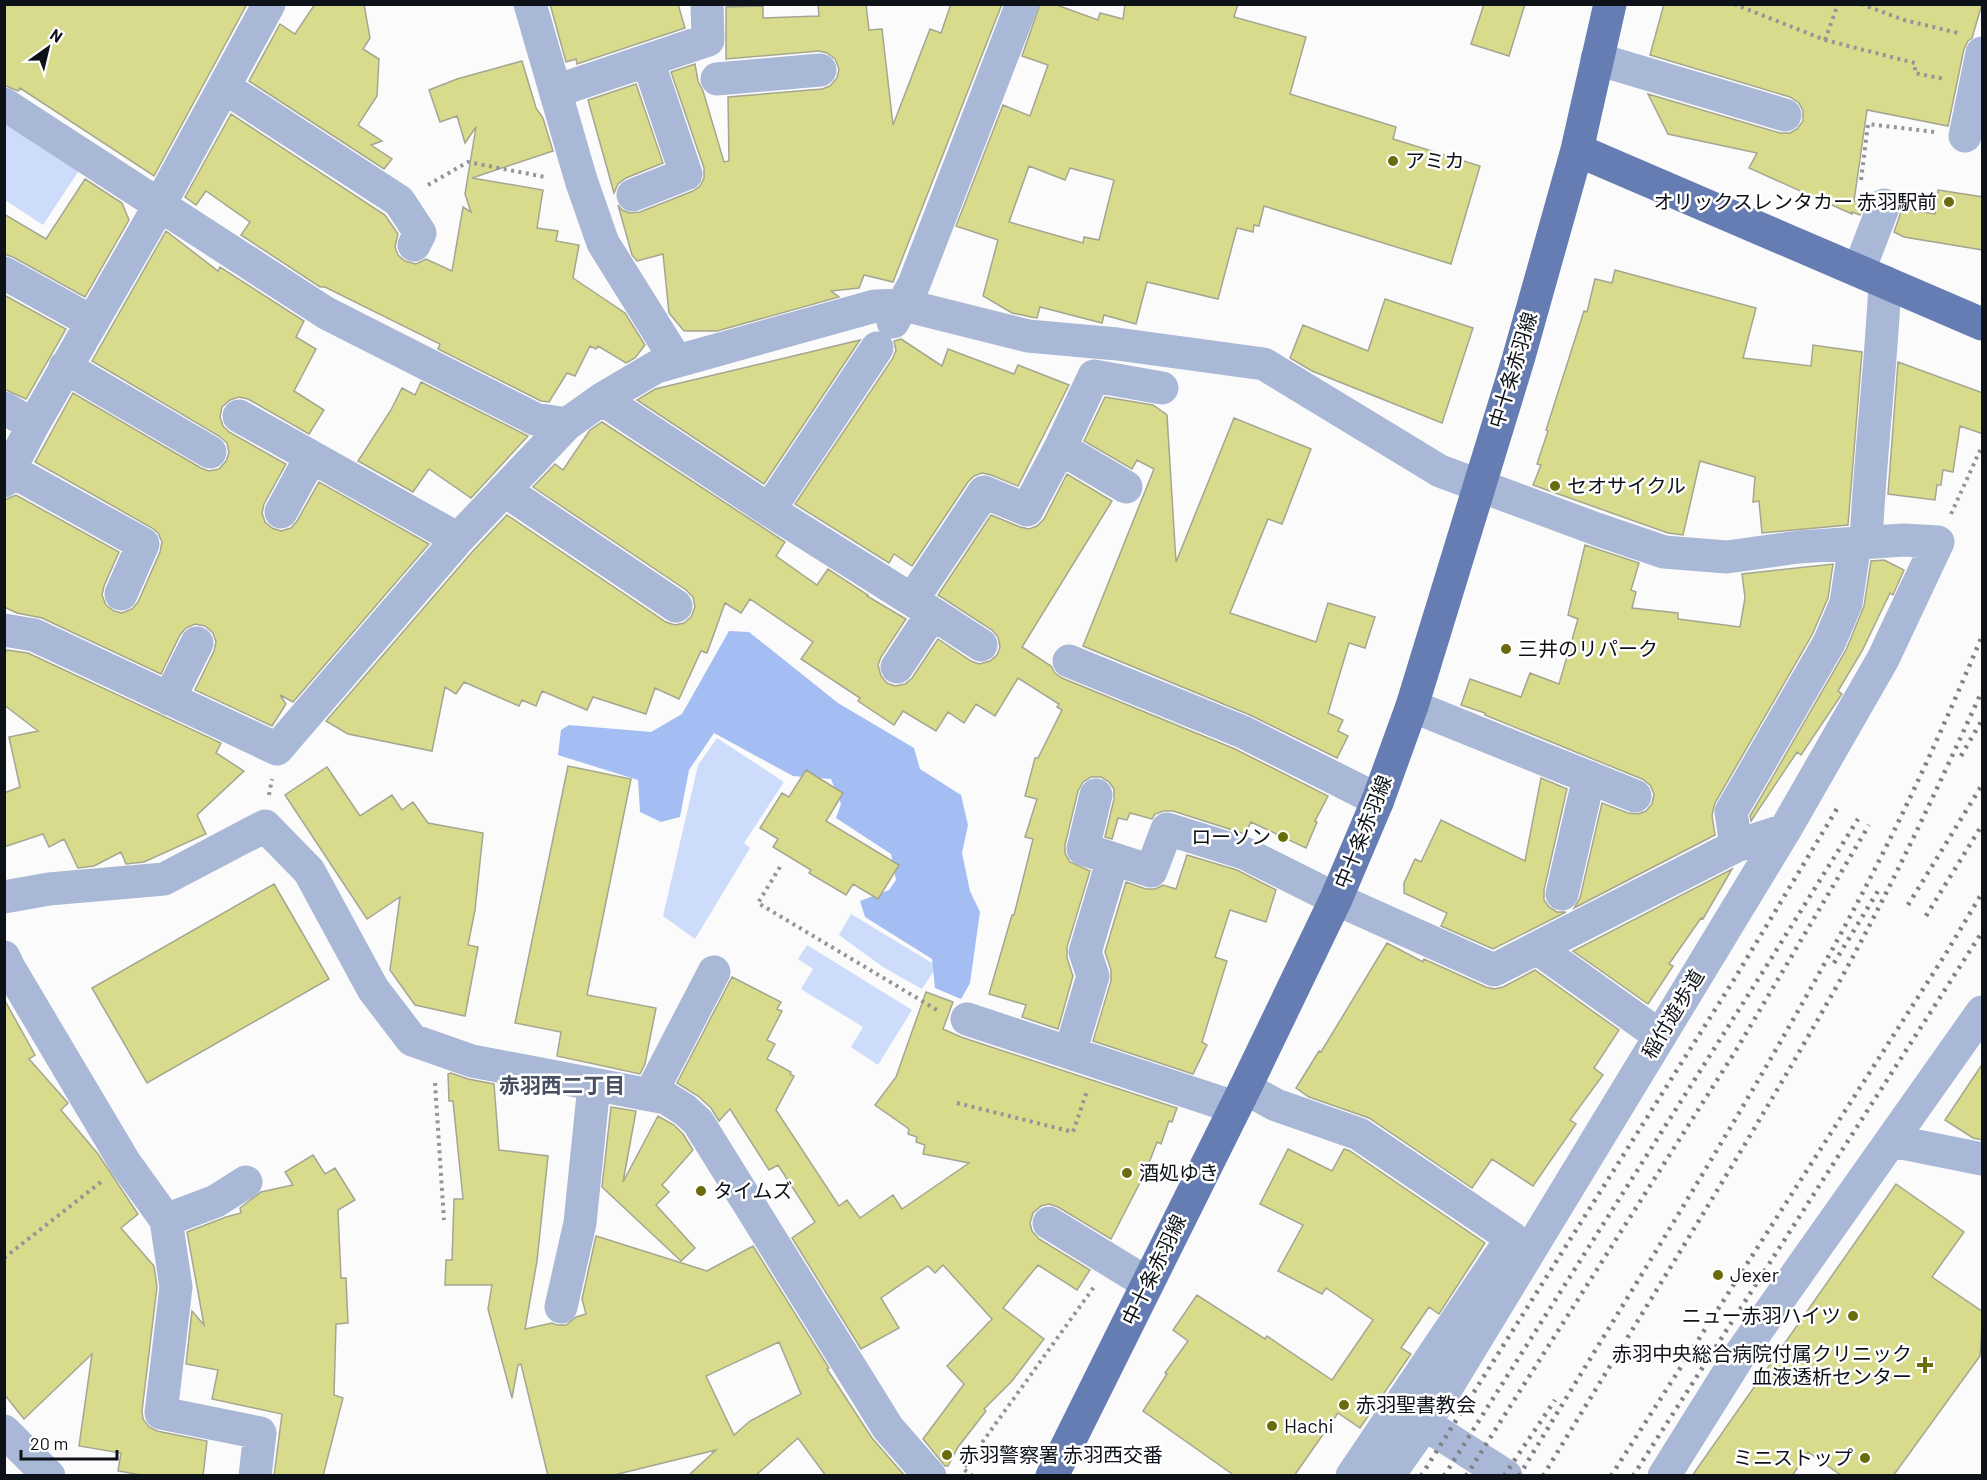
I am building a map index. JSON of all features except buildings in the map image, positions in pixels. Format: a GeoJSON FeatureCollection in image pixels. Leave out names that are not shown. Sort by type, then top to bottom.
{"type":"FeatureCollection","features":[{"type":"Feature","properties":{"kind":"main road","name":"中十条赤羽線"},"geometry":{"type":"LineString","coordinates":[[1052,1476],[1336,899],[1378,800],[1412,706],[1518,360],[1577,150],[1610,4]]}},
{"type":"Feature","properties":{"kind":"main road"},"geometry":{"type":"LineString","coordinates":[[1577,150],[1983,324]]}},
{"type":"Feature","properties":{"kind":"street"},"geometry":{"type":"LineString","coordinates":[[121,594],[143,544],[7,475],[65,367],[159,206],[269,4]]}},
{"type":"Feature","properties":{"kind":"street"},"geometry":{"type":"LineString","coordinates":[[530,4],[556,92],[566,179],[676,360]]}},
{"type":"Feature","properties":{"kind":"street"},"geometry":{"type":"LineString","coordinates":[[556,92],[708,40],[707,4]]}},
{"type":"Feature","properties":{"kind":"street"},"geometry":{"type":"LineString","coordinates":[[769,510],[891,325],[915,284],[1022,4]]}},
{"type":"Feature","properties":{"kind":"street"},"geometry":{"type":"LineString","coordinates":[[1965,136],[1975,86],[1971,43]]}},
{"type":"Feature","properties":{"kind":"street"},"geometry":{"type":"LineString","coordinates":[[1597,59],[1785,115]]}},
{"type":"Feature","properties":{"kind":"street"},"geometry":{"type":"LineString","coordinates":[[633,195],[686,174],[648,61]]}},
{"type":"Feature","properties":{"kind":"street"},"geometry":{"type":"LineString","coordinates":[[717,79],[820,70]]}},
{"type":"Feature","properties":{"kind":"street"},"geometry":{"type":"LineString","coordinates":[[224,87],[399,201],[420,233],[414,245]]}},
{"type":"Feature","properties":{"kind":"street"},"geometry":{"type":"LineString","coordinates":[[4,104],[326,313],[536,419],[567,424]]}},
{"type":"Feature","properties":{"kind":"street"},"geometry":{"type":"LineString","coordinates":[[1736,846],[1731,812],[1829,643],[1846,603],[1860,543],[1882,347],[1872,276],[1884,205]]}},
{"type":"Feature","properties":{"kind":"street"},"geometry":{"type":"LineString","coordinates":[[4,273],[92,322]]}},
{"type":"Feature","properties":{"kind":"street"},"geometry":{"type":"LineString","coordinates":[[4,630],[34,635],[277,749],[458,539],[567,424],[602,399],[656,367],[875,306],[891,325],[1117,344],[1264,364],[1275,384],[1434,468],[1478,486],[1664,552],[1727,557],[1799,547],[1904,540],[1938,542]]}},
{"type":"Feature","properties":{"kind":"street"},"geometry":{"type":"LineString","coordinates":[[65,367],[210,452]]}},
{"type":"Feature","properties":{"kind":"street"},"geometry":{"type":"LineString","coordinates":[[897,667],[922,607],[984,492],[1027,510],[1094,376],[1162,388]]}},
{"type":"Feature","properties":{"kind":"street"},"geometry":{"type":"LineString","coordinates":[[602,399],[769,510],[981,645]]}},
{"type":"Feature","properties":{"kind":"street"},"geometry":{"type":"LineString","coordinates":[[4,408],[33,425]]}},
{"type":"Feature","properties":{"kind":"street"},"geometry":{"type":"LineString","coordinates":[[239,416],[458,539]]}},
{"type":"Feature","properties":{"kind":"street"},"geometry":{"type":"LineString","coordinates":[[1060,448],[1126,487]]}},
{"type":"Feature","properties":{"kind":"street"},"geometry":{"type":"LineString","coordinates":[[281,512],[311,457]]}},
{"type":"Feature","properties":{"kind":"street"},"geometry":{"type":"LineString","coordinates":[[504,490],[676,606]]}},
{"type":"Feature","properties":{"kind":"street","name":"稲付遊歩道"},"geometry":{"type":"LineString","coordinates":[[1388,1476],[1411,1416],[1660,1036],[1785,830],[1883,659],[1938,542]]}},
{"type":"Feature","properties":{"kind":"street"},"geometry":{"type":"LineString","coordinates":[[169,699],[197,643]]}},
{"type":"Feature","properties":{"kind":"street"},"geometry":{"type":"LineString","coordinates":[[1070,661],[1243,732],[1378,800]]}},
{"type":"Feature","properties":{"kind":"street"},"geometry":{"type":"LineString","coordinates":[[1412,706],[1635,796]]}},
{"type":"Feature","properties":{"kind":"street"},"geometry":{"type":"LineString","coordinates":[[1562,894],[1589,777]]}},
{"type":"Feature","properties":{"kind":"street"},"geometry":{"type":"LineString","coordinates":[[1095,795],[1083,849],[1151,871],[1167,829],[1244,853],[1336,899],[1494,970],[1736,846],[1785,830]]}},
{"type":"Feature","properties":{"kind":"street"},"geometry":{"type":"LineString","coordinates":[[4,897],[49,889],[164,879],[265,826],[309,871],[373,989],[412,1040],[472,1061],[666,1098],[686,1110],[698,1122],[888,1428],[930,1476]]}},
{"type":"Feature","properties":{"kind":"street"},"geometry":{"type":"LineString","coordinates":[[1083,1057],[1093,976],[1085,952],[1113,859]]}},
{"type":"Feature","properties":{"kind":"street"},"geometry":{"type":"LineString","coordinates":[[1537,948],[1660,1036]]}},
{"type":"Feature","properties":{"kind":"street"},"geometry":{"type":"LineString","coordinates":[[4,957],[125,1163],[166,1220],[176,1287],[161,1413],[260,1434],[255,1476]]}},
{"type":"Feature","properties":{"kind":"street"},"geometry":{"type":"LineString","coordinates":[[650,1095],[714,972]]}},
{"type":"Feature","properties":{"kind":"street"},"geometry":{"type":"LineString","coordinates":[[1664,1476],[1739,1356],[1983,1012]]}},
{"type":"Feature","properties":{"kind":"street"},"geometry":{"type":"LineString","coordinates":[[956,1016],[1083,1057],[1239,1098],[1276,1105],[1359,1134],[1512,1238],[1411,1416],[1353,1476]]}},
{"type":"Feature","properties":{"kind":"street"},"geometry":{"type":"LineString","coordinates":[[561,1307],[580,1223],[594,1085]]}},
{"type":"Feature","properties":{"kind":"street"},"geometry":{"type":"LineString","coordinates":[[1892,1141],[1983,1160]]}},
{"type":"Feature","properties":{"kind":"street"},"geometry":{"type":"LineString","coordinates":[[166,1220],[216,1201],[246,1182]]}},
{"type":"Feature","properties":{"kind":"street"},"geometry":{"type":"LineString","coordinates":[[1049,1223],[1148,1283]]}},
{"type":"Feature","properties":{"kind":"street"},"geometry":{"type":"LineString","coordinates":[[1411,1416],[1506,1476]]}},
{"type":"Feature","properties":{"kind":"street"},"geometry":{"type":"LineString","coordinates":[[7,1436],[49,1476]]}},
{"type":"Feature","properties":{"kind":"path"},"geometry":{"type":"LineString","coordinates":[[1734,4],[1825,40],[1915,63],[1915,73],[1975,86]]}},
{"type":"Feature","properties":{"kind":"path"},"geometry":{"type":"LineString","coordinates":[[1825,40],[1838,4]]}},
{"type":"Feature","properties":{"kind":"path"},"geometry":{"type":"LineString","coordinates":[[1861,4],[1971,43]]}},
{"type":"Feature","properties":{"kind":"path"},"geometry":{"type":"LineString","coordinates":[[1884,205],[1859,198],[1868,124],[1965,136]]}},
{"type":"Feature","properties":{"kind":"path"},"geometry":{"type":"LineString","coordinates":[[399,201],[468,162],[566,179]]}},
{"type":"Feature","properties":{"kind":"path"},"geometry":{"type":"LineString","coordinates":[[1938,542],[1983,447]]}},
{"type":"Feature","properties":{"kind":"path"},"geometry":{"type":"LineString","coordinates":[[780,867],[758,903],[936,1010],[956,1016]]}},
{"type":"Feature","properties":{"kind":"path"},"geometry":{"type":"LineString","coordinates":[[433,1047],[444,1220]]}},
{"type":"Feature","properties":{"kind":"path"},"geometry":{"type":"LineString","coordinates":[[957,1103],[1073,1132],[1083,1057]]}},
{"type":"Feature","properties":{"kind":"path"},"geometry":{"type":"LineString","coordinates":[[4,1258],[125,1163]]}},
{"type":"Feature","properties":{"kind":"path"},"geometry":{"type":"LineString","coordinates":[[973,1476],[963,1470],[1095,1286]]}},
{"type":"Feature","properties":{"kind":"shaded area"},"geometry":{"type":"Polygon","coordinates":[[[4,122],[80,169],[43,225],[5,200],[4,122]]]}},
{"type":"Feature","properties":{"kind":"shaded area"},"geometry":{"type":"Polygon","coordinates":[[[729,631],[749,632],[838,703],[914,748],[920,769],[961,795],[968,825],[962,853],[970,891],[980,912],[970,983],[961,999],[935,988],[932,959],[865,917],[860,901],[889,890],[896,880],[891,854],[836,818],[841,804],[831,779],[793,776],[714,733],[689,770],[680,817],[661,822],[640,812],[638,780],[558,755],[561,730],[569,725],[651,732],[682,714],[729,631]]]}},
{"type":"Feature","properties":{"kind":"shaded area"},"geometry":{"type":"Polygon","coordinates":[[[717,738],[784,782],[744,843],[750,848],[695,939],[663,916],[698,765],[717,738]]]}},
{"type":"Feature","properties":{"kind":"shaded area"},"geometry":{"type":"Polygon","coordinates":[[[851,914],[937,966],[922,989],[883,967],[839,935],[851,914]]]}},
{"type":"Feature","properties":{"kind":"shaded area"},"geometry":{"type":"Polygon","coordinates":[[[807,945],[912,1010],[878,1065],[851,1047],[863,1027],[801,989],[813,969],[798,959],[807,945]]]}},
{"type":"Feature","properties":{"kind":"railway"},"geometry":{"type":"LineString","coordinates":[[1519,1476],[1732,1125],[1814,983],[1905,809],[1982,636]]}},
{"type":"Feature","properties":{"kind":"railway"},"geometry":{"type":"LineString","coordinates":[[1543,1476],[1733,1164],[1843,975],[1898,870],[1982,691]]}},
{"type":"Feature","properties":{"kind":"railway"},"geometry":{"type":"LineString","coordinates":[[1961,756],[1982,720]]}},
{"type":"Feature","properties":{"kind":"railway"},"geometry":{"type":"LineString","coordinates":[[1908,905],[1982,785]]}},
{"type":"Feature","properties":{"kind":"railway"},"geometry":{"type":"LineString","coordinates":[[1421,1476],[1735,978],[1838,807]]}},
{"type":"Feature","properties":{"kind":"railway"},"geometry":{"type":"LineString","coordinates":[[1444,1476],[1858,819]]}},
{"type":"Feature","properties":{"kind":"railway"},"geometry":{"type":"LineString","coordinates":[[1466,1476],[1738,1047],[1869,825]]}},
{"type":"Feature","properties":{"kind":"railway"},"geometry":{"type":"LineString","coordinates":[[1926,916],[1982,825]]}},
{"type":"Feature","properties":{"kind":"railway"},"geometry":{"type":"LineString","coordinates":[[1834,963],[1878,891]]}},
{"type":"Feature","properties":{"kind":"railway"},"geometry":{"type":"LineString","coordinates":[[1611,1476],[1945,955],[1982,893]]}},
{"type":"Feature","properties":{"kind":"railway"},"geometry":{"type":"LineString","coordinates":[[1633,1476],[1982,932]]}},
{"type":"Feature","properties":{"kind":"railway"},"geometry":{"type":"LineString","coordinates":[[1504,1476],[1555,1400]]}},
{"type":"Feature","properties":{"kind":"place","name":"アミカ"},"geometry":{"type":"Point","coordinates":[1393,161]}},
{"type":"Feature","properties":{"kind":"place","name":"オリックスレンタカー 赤羽駅前"},"geometry":{"type":"Point","coordinates":[1949,202]}},
{"type":"Feature","properties":{"kind":"place","name":"セオサイクル"},"geometry":{"type":"Point","coordinates":[1555,486]}},
{"type":"Feature","properties":{"kind":"place","name":"三井のリパーク"},"geometry":{"type":"Point","coordinates":[1506,649]}},
{"type":"Feature","properties":{"kind":"place","name":"ローソン"},"geometry":{"type":"Point","coordinates":[1283,837]}},
{"type":"Feature","properties":{"kind":"place","name":"酒処ゆき"},"geometry":{"type":"Point","coordinates":[1127,1173]}},
{"type":"Feature","properties":{"kind":"place","name":"タイムズ"},"geometry":{"type":"Point","coordinates":[701,1191]}},
{"type":"Feature","properties":{"kind":"place","name":"Jexer"},"geometry":{"type":"Point","coordinates":[1718,1275]}},
{"type":"Feature","properties":{"kind":"place","name":"ニュー赤羽ハイツ"},"geometry":{"type":"Point","coordinates":[1853,1316]}},
{"type":"Feature","properties":{"kind":"place","name":"赤羽中央総合病院付属クリニック 血液透析センター"},"geometry":{"type":"Point","coordinates":[1925,1365]}},
{"type":"Feature","properties":{"kind":"place","name":"赤羽聖書教会"},"geometry":{"type":"Point","coordinates":[1344,1405]}},
{"type":"Feature","properties":{"kind":"place","name":"Hachi"},"geometry":{"type":"Point","coordinates":[1272,1426]}},
{"type":"Feature","properties":{"kind":"place","name":"赤羽警察署 赤羽西交番"},"geometry":{"type":"Point","coordinates":[947,1455]}},
{"type":"Feature","properties":{"kind":"place","name":"ミニストップ"},"geometry":{"type":"Point","coordinates":[1865,1458]}},
{"type":"Feature","properties":{"kind":"district","name":"赤羽西二丁目"},"geometry":{"type":"Point","coordinates":[562,1086]}}]}
